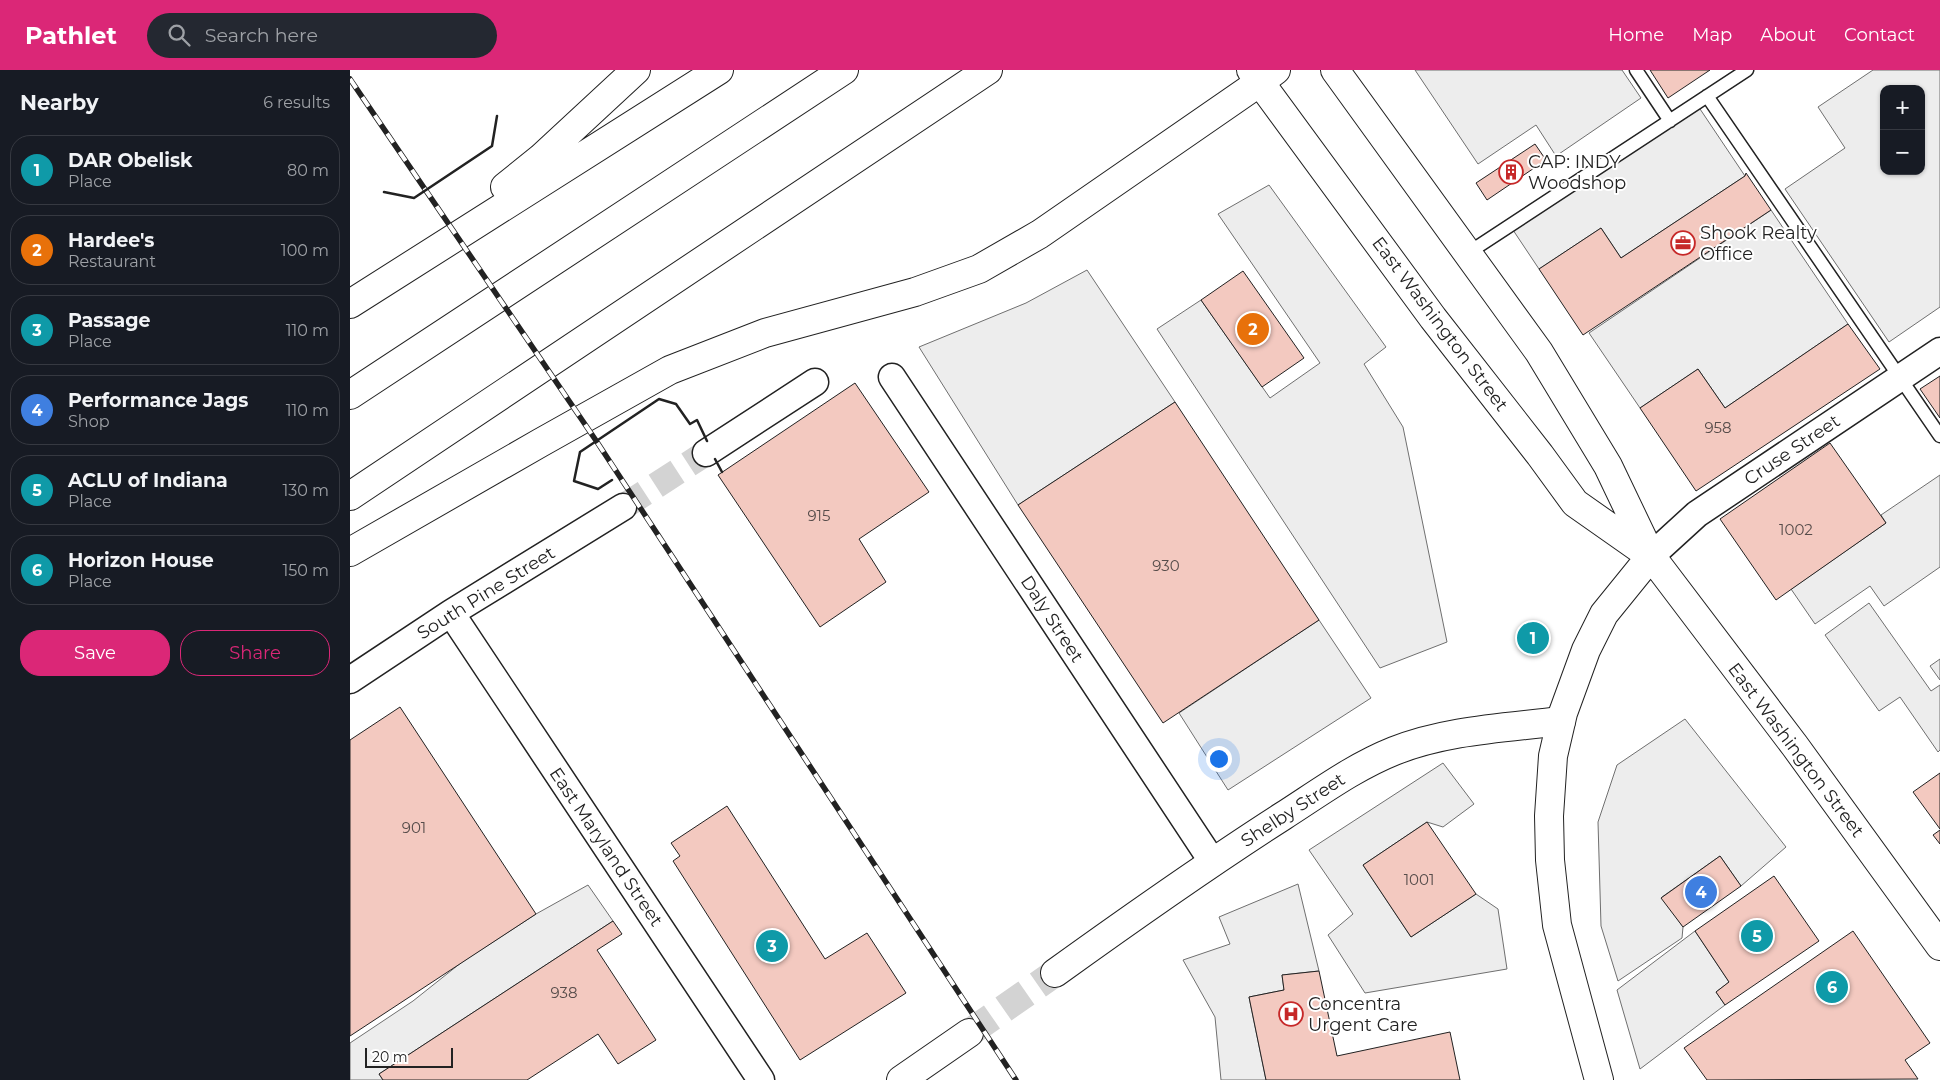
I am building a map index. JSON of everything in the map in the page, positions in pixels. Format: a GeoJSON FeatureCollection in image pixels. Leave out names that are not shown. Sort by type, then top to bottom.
{"type":"FeatureCollection","features":[{"type":"Feature","properties":{"kind":"main road"},"geometry":{"type":"LineString","coordinates":[[350,303],[534,164],[636,70]]}},
{"type":"Feature","properties":{"kind":"main road"},"geometry":{"type":"LineString","coordinates":[[350,303],[718,70]]}},
{"type":"Feature","properties":{"kind":"main road"},"geometry":{"type":"LineString","coordinates":[[350,395],[844,70]]}},
{"type":"Feature","properties":{"kind":"main road"},"geometry":{"type":"LineString","coordinates":[[350,496],[988,70]]}},
{"type":"Feature","properties":{"kind":"main road","name":"East Washington Street"},"geometry":{"type":"LineString","coordinates":[[1335,70],[1540,352],[1613,475],[1651,556],[1795,746],[1940,946]]}},
{"type":"Feature","properties":{"kind":"main road"},"geometry":{"type":"LineString","coordinates":[[350,552],[670,370],[765,333],[915,292],[979,269],[1040,234],[1262,74]]}},
{"type":"Feature","properties":{"kind":"main road","name":"East Washington Street"},"geometry":{"type":"LineString","coordinates":[[1262,74],[1433,318],[1575,503],[1651,556]]}},
{"type":"Feature","properties":{"kind":"main road"},"geometry":{"type":"LineString","coordinates":[[1599,1080],[1562,946],[1553,899],[1549,816],[1553,756],[1561,721],[1586,650],[1602,616],[1651,556]]}},
{"type":"Feature","properties":{"kind":"main road","name":"Shelby Street"},"geometry":{"type":"LineString","coordinates":[[1055,973],[1212,861],[1335,782],[1394,751],[1441,737],[1468,732],[1561,721]]}},
{"type":"Feature","properties":{"kind":"main road"},"geometry":{"type":"LineString","coordinates":[[901,1080],[969,1034]]}},
{"type":"Feature","properties":{"kind":"street","name":"Cruse Street"},"geometry":{"type":"LineString","coordinates":[[1651,556],[1697,514],[1940,351]]}},
{"type":"Feature","properties":{"kind":"street","name":"Daly Street"},"geometry":{"type":"LineString","coordinates":[[892,378],[1212,861]]}},
{"type":"Feature","properties":{"kind":"street"},"geometry":{"type":"LineString","coordinates":[[706,453],[814,382]]}},
{"type":"Feature","properties":{"kind":"street","name":"South Pine Street"},"geometry":{"type":"LineString","coordinates":[[350,680],[451,613],[623,507]]}},
{"type":"Feature","properties":{"kind":"street","name":"East Maryland Street"},"geometry":{"type":"LineString","coordinates":[[451,613],[761,1080]]}},
{"type":"Feature","properties":{"kind":"lane"},"geometry":{"type":"LineString","coordinates":[[1636,70],[1670,121]]}},
{"type":"Feature","properties":{"kind":"lane"},"geometry":{"type":"LineString","coordinates":[[1468,253],[1747,70]]}},
{"type":"Feature","properties":{"kind":"lane"},"geometry":{"type":"LineString","coordinates":[[1707,96],[1940,436]]}},
{"type":"Feature","properties":{"kind":"shaded area"},"geometry":{"type":"Polygon","coordinates":[[[1415,70],[1622,70],[1641,98],[1556,156],[1536,125],[1478,164],[1415,70]]]}},
{"type":"Feature","properties":{"kind":"shaded area"},"geometry":{"type":"Polygon","coordinates":[[[1873,70],[1940,70],[1940,307],[1889,342],[1785,189],[1845,148],[1818,107],[1873,70]]]}},
{"type":"Feature","properties":{"kind":"shaded area"},"geometry":{"type":"Polygon","coordinates":[[[1698,106],[1745,176],[1621,258],[1601,228],[1539,269],[1513,230],[1698,106]]]}},
{"type":"Feature","properties":{"kind":"shaded area"},"geometry":{"type":"Polygon","coordinates":[[[1269,185],[1386,347],[1364,364],[1403,427],[1447,642],[1380,668],[1157,329],[1201,300],[1270,398],[1320,363],[1218,214],[1269,185]]]}},
{"type":"Feature","properties":{"kind":"shaded area"},"geometry":{"type":"Polygon","coordinates":[[[1771,210],[1848,324],[1725,408],[1698,369],[1640,408],[1589,333],[1771,210]]]}},
{"type":"Feature","properties":{"kind":"shaded area"},"geometry":{"type":"Polygon","coordinates":[[[1087,270],[1175,402],[1018,505],[919,347],[1026,303],[1087,270]]]}},
{"type":"Feature","properties":{"kind":"shaded area"},"geometry":{"type":"Polygon","coordinates":[[[1940,475],[1940,567],[1884,606],[1870,586],[1815,624],[1791,589],[1886,523],[1881,515],[1940,475]]]}},
{"type":"Feature","properties":{"kind":"shaded area"},"geometry":{"type":"Polygon","coordinates":[[[1869,603],[1931,691],[1940,685],[1940,750],[1938,752],[1900,697],[1879,711],[1825,635],[1869,603]]]}},
{"type":"Feature","properties":{"kind":"shaded area"},"geometry":{"type":"Polygon","coordinates":[[[1319,620],[1371,698],[1228,790],[1179,713],[1319,620]]]}},
{"type":"Feature","properties":{"kind":"shaded area"},"geometry":{"type":"Polygon","coordinates":[[[1940,659],[1940,680],[1930,666],[1940,659]]]}},
{"type":"Feature","properties":{"kind":"shaded area"},"geometry":{"type":"Polygon","coordinates":[[[1685,719],[1786,847],[1741,886],[1720,856],[1662,897],[1683,927],[1682,938],[1618,981],[1601,926],[1598,822],[1617,765],[1685,719]]]}},
{"type":"Feature","properties":{"kind":"shaded area"},"geometry":{"type":"Polygon","coordinates":[[[1443,763],[1474,804],[1443,827],[1427,822],[1363,865],[1411,937],[1476,894],[1498,909],[1507,969],[1365,993],[1328,935],[1353,914],[1309,850],[1443,763]]]}},
{"type":"Feature","properties":{"kind":"shaded area"},"geometry":{"type":"Polygon","coordinates":[[[1298,884],[1319,971],[1282,975],[1284,990],[1249,997],[1266,1080],[1221,1080],[1215,1017],[1183,960],[1230,944],[1219,917],[1298,884]]]}},
{"type":"Feature","properties":{"kind":"shaded area"},"geometry":{"type":"Polygon","coordinates":[[[588,885],[613,921],[379,1074],[383,1080],[350,1080],[350,1043],[413,1001],[462,962],[536,914],[588,885]]]}},
{"type":"Feature","properties":{"kind":"shaded area"},"geometry":{"type":"Polygon","coordinates":[[[1695,931],[1729,982],[1716,992],[1725,1005],[1640,1069],[1617,990],[1695,931]]]}},
{"type":"Feature","properties":{"kind":"building"},"geometry":{"type":"Polygon","coordinates":[[[1650,70],[1710,70],[1668,98],[1650,70]]]}},
{"type":"Feature","properties":{"kind":"building","name":"CAP: INDY Woodshop"},"geometry":{"type":"Polygon","coordinates":[[[1535,144],[1546,160],[1487,200],[1476,183],[1535,144]]]}},
{"type":"Feature","properties":{"kind":"building","name":"Shook Realty Office"},"geometry":{"type":"Polygon","coordinates":[[[1746,173],[1771,210],[1583,335],[1539,269],[1601,228],[1621,258],[1745,176],[1746,173]]]}},
{"type":"Feature","properties":{"kind":"building"},"geometry":{"type":"Polygon","coordinates":[[[1243,271],[1304,358],[1262,387],[1201,300],[1243,271]]]}},
{"type":"Feature","properties":{"kind":"building"},"geometry":{"type":"Polygon","coordinates":[[[1848,324],[1880,369],[1696,491],[1640,408],[1698,369],[1725,408],[1848,324]]]}},
{"type":"Feature","properties":{"kind":"building"},"geometry":{"type":"Polygon","coordinates":[[[1940,376],[1940,418],[1920,389],[1940,376]]]}},
{"type":"Feature","properties":{"kind":"building"},"geometry":{"type":"Polygon","coordinates":[[[855,383],[929,492],[859,539],[886,582],[820,627],[718,475],[855,383]]]}},
{"type":"Feature","properties":{"kind":"building"},"geometry":{"type":"Polygon","coordinates":[[[1175,402],[1319,620],[1163,723],[1018,505],[1175,402]]]}},
{"type":"Feature","properties":{"kind":"building"},"geometry":{"type":"Polygon","coordinates":[[[1830,443],[1886,523],[1776,600],[1720,519],[1830,443]]]}},
{"type":"Feature","properties":{"kind":"building"},"geometry":{"type":"Polygon","coordinates":[[[400,707],[536,914],[350,1036],[350,740],[400,707]]]}},
{"type":"Feature","properties":{"kind":"building"},"geometry":{"type":"Polygon","coordinates":[[[1940,773],[1940,829],[1913,792],[1940,773]]]}},
{"type":"Feature","properties":{"kind":"building"},"geometry":{"type":"Polygon","coordinates":[[[727,806],[825,959],[867,933],[906,993],[800,1060],[673,861],[680,856],[671,843],[727,806]]]}},
{"type":"Feature","properties":{"kind":"building"},"geometry":{"type":"Polygon","coordinates":[[[1427,822],[1476,894],[1411,937],[1363,865],[1427,822]]]}},
{"type":"Feature","properties":{"kind":"building"},"geometry":{"type":"Polygon","coordinates":[[[1940,830],[1940,844],[1933,835],[1940,830]]]}},
{"type":"Feature","properties":{"kind":"building"},"geometry":{"type":"Polygon","coordinates":[[[1720,856],[1741,886],[1683,927],[1661,898],[1720,856]]]}},
{"type":"Feature","properties":{"kind":"building"},"geometry":{"type":"Polygon","coordinates":[[[1774,876],[1819,941],[1725,1005],[1716,992],[1729,982],[1695,931],[1774,876]]]}},
{"type":"Feature","properties":{"kind":"building"},"geometry":{"type":"Polygon","coordinates":[[[613,921],[622,934],[597,950],[656,1040],[618,1064],[598,1034],[527,1080],[383,1080],[379,1074],[613,921]]]}},
{"type":"Feature","properties":{"kind":"building"},"geometry":{"type":"Polygon","coordinates":[[[1853,931],[1930,1043],[1905,1060],[1918,1079],[1707,1080],[1684,1048],[1853,931]]]}},
{"type":"Feature","properties":{"kind":"building","name":"Concentra Urgent Care"},"geometry":{"type":"Polygon","coordinates":[[[1319,971],[1337,1056],[1450,1032],[1460,1080],[1266,1080],[1249,997],[1284,990],[1282,975],[1319,971]]]}},
{"type":"Feature","properties":{"kind":"tunnel"},"geometry":{"type":"LineString","coordinates":[[623,507],[706,453]]}},
{"type":"Feature","properties":{"kind":"tunnel"},"geometry":{"type":"LineString","coordinates":[[969,1033],[1055,973]]}},
{"type":"Feature","properties":{"kind":"railway"},"geometry":{"type":"LineString","coordinates":[[350,79],[597,442],[1016,1080]]}},
{"type":"Feature","properties":{"kind":"wall"},"geometry":{"type":"LineString","coordinates":[[384,192],[414,198],[492,146],[497,116]]}},
{"type":"Feature","properties":{"kind":"wall"},"geometry":{"type":"LineString","coordinates":[[612,480],[598,489],[574,481],[580,452],[659,399],[676,404],[690,424],[697,420],[707,441]]}},
{"type":"Feature","properties":{"kind":"wall"},"geometry":{"type":"LineString","coordinates":[[715,459],[722,472]]}},
{"type":"Feature","properties":{"kind":"place","name":"CAP: INDY Woodshop"},"geometry":{"type":"Point","coordinates":[1511,172]}},
{"type":"Feature","properties":{"kind":"place","name":"Shook Realty Office"},"geometry":{"type":"Point","coordinates":[1683,243]}},
{"type":"Feature","properties":{"kind":"place","name":"Hardee's"},"geometry":{"type":"Point","coordinates":[1253,329]}},
{"type":"Feature","properties":{"kind":"place","name":"DAR Obelisk"},"geometry":{"type":"Point","coordinates":[1533,638]}},
{"type":"Feature","properties":{"kind":"place","name":"Performance Jags"},"geometry":{"type":"Point","coordinates":[1701,892]}},
{"type":"Feature","properties":{"kind":"place","name":"ACLU of Indiana"},"geometry":{"type":"Point","coordinates":[1757,936]}},
{"type":"Feature","properties":{"kind":"place","name":"Passage"},"geometry":{"type":"Point","coordinates":[772,946]}},
{"type":"Feature","properties":{"kind":"place","name":"Horizon House"},"geometry":{"type":"Point","coordinates":[1832,987]}},
{"type":"Feature","properties":{"kind":"place","name":"Concentra Urgent Care"},"geometry":{"type":"Point","coordinates":[1291,1014]}}]}
